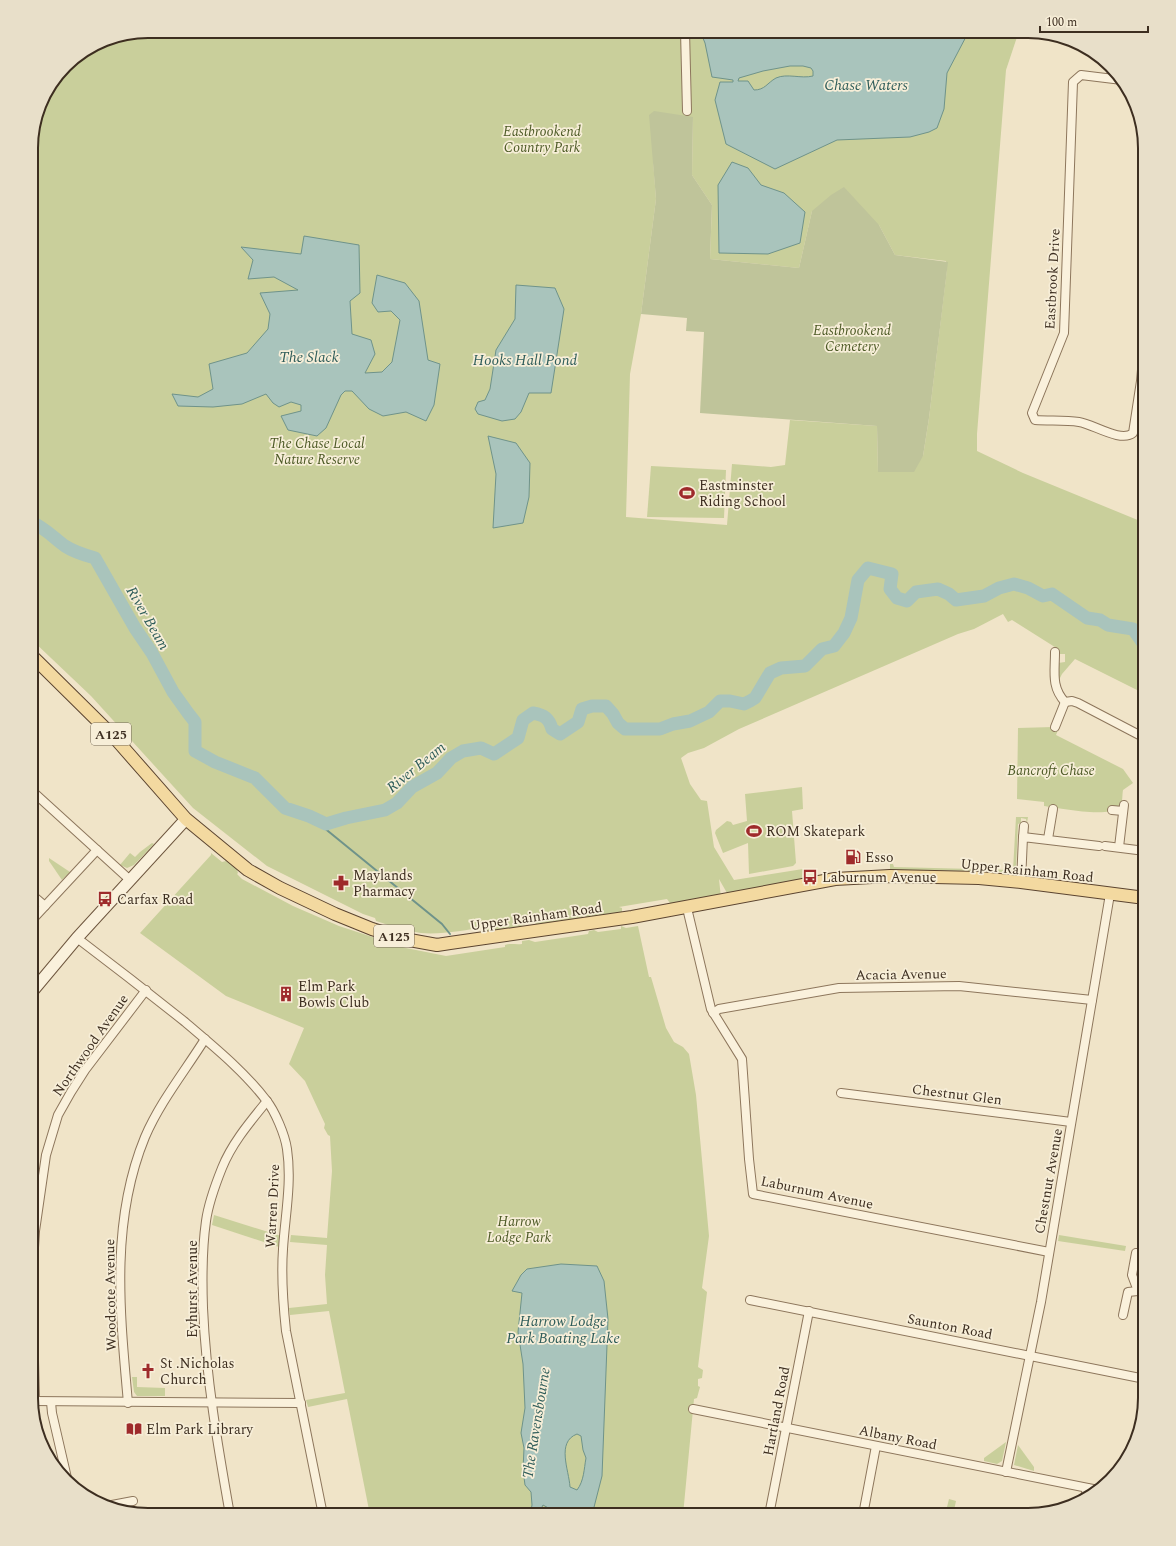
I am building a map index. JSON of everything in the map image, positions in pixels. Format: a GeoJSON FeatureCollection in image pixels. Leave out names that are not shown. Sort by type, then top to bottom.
{"type":"FeatureCollection","features":[{"type":"Feature","properties":{"kind":"main road","name":"Upper Rainham Road"},"geometry":{"type":"LineString","coordinates":[[38,662],[114,737],[186,819],[248,870],[274,885],[348,919],[372,929],[404,939],[437,944],[450,943],[687,908],[835,879],[890,876],[979,878],[1138,897]]}},
{"type":"Feature","properties":{"kind":"street"},"geometry":{"type":"LineString","coordinates":[[685,38],[687,111]]}},
{"type":"Feature","properties":{"kind":"street","name":"Eastbrook Drive"},"geometry":{"type":"LineString","coordinates":[[1114,79],[1081,75],[1073,82],[1064,333],[1032,413],[1035,420],[1080,422],[1121,436],[1126,436],[1133,432],[1138,418]]}},
{"type":"Feature","properties":{"kind":"street"},"geometry":{"type":"LineString","coordinates":[[1055,652],[1055,684],[1058,695],[1065,702]]}},
{"type":"Feature","properties":{"kind":"street"},"geometry":{"type":"LineString","coordinates":[[1065,702],[1072,701],[1078,703],[1138,734]]}},
{"type":"Feature","properties":{"kind":"street"},"geometry":{"type":"LineString","coordinates":[[1055,727],[1065,702]]}},
{"type":"Feature","properties":{"kind":"street"},"geometry":{"type":"LineString","coordinates":[[38,796],[130,880]]}},
{"type":"Feature","properties":{"kind":"street"},"geometry":{"type":"LineString","coordinates":[[1112,810],[1124,808],[1119,847]]}},
{"type":"Feature","properties":{"kind":"street"},"geometry":{"type":"LineString","coordinates":[[1048,839],[1053,809]]}},
{"type":"Feature","properties":{"kind":"street"},"geometry":{"type":"LineString","coordinates":[[38,985],[78,938],[186,819]]}},
{"type":"Feature","properties":{"kind":"street"},"geometry":{"type":"LineString","coordinates":[[1021,882],[1024,826]]}},
{"type":"Feature","properties":{"kind":"street"},"geometry":{"type":"LineString","coordinates":[[1023,837],[1138,850]]}},
{"type":"Feature","properties":{"kind":"street"},"geometry":{"type":"LineString","coordinates":[[38,914],[97,850]]}},
{"type":"Feature","properties":{"kind":"street","name":"Chestnut Avenue"},"geometry":{"type":"LineString","coordinates":[[1006,1472],[1049,1252],[1110,894]]}},
{"type":"Feature","properties":{"kind":"street"},"geometry":{"type":"LineString","coordinates":[[38,900],[45,906]]}},
{"type":"Feature","properties":{"kind":"street","name":"Laburnum Avenue"},"geometry":{"type":"LineString","coordinates":[[687,908],[700,966],[713,1013],[742,1059],[750,1178],[753,1194],[1049,1252]]}},
{"type":"Feature","properties":{"kind":"street","name":"Warren Drive"},"geometry":{"type":"LineString","coordinates":[[78,938],[146,990],[205,1039],[236,1068],[267,1101],[282,1133],[287,1148],[289,1185],[282,1276],[286,1331],[322,1508]]}},
{"type":"Feature","properties":{"kind":"street","name":"Acacia Avenue"},"geometry":{"type":"LineString","coordinates":[[713,1013],[719,1010],[839,988],[959,986],[1092,1000]]}},
{"type":"Feature","properties":{"kind":"street","name":"Northwood Avenue"},"geometry":{"type":"LineString","coordinates":[[38,1210],[46,1155],[58,1115],[85,1070],[146,990]]}},
{"type":"Feature","properties":{"kind":"street","name":"Woodcote Avenue"},"geometry":{"type":"LineString","coordinates":[[128,1403],[121,1320],[120,1270],[122,1232],[128,1192],[145,1137],[156,1114],[205,1039]]}},
{"type":"Feature","properties":{"kind":"street","name":"Chestnut Glen"},"geometry":{"type":"LineString","coordinates":[[840,1093],[1071,1122]]}},
{"type":"Feature","properties":{"kind":"street","name":"Eyhurst Avenue"},"geometry":{"type":"LineString","coordinates":[[229,1508],[212,1403],[204,1341],[202,1289],[203,1250],[206,1219],[222,1168],[241,1132],[267,1101]]}},
{"type":"Feature","properties":{"kind":"street"},"geometry":{"type":"LineString","coordinates":[[1138,1253],[1136,1253],[1132,1275],[1138,1286]]}},
{"type":"Feature","properties":{"kind":"street"},"geometry":{"type":"LineString","coordinates":[[1124,1315],[1128,1292],[1138,1291]]}},
{"type":"Feature","properties":{"kind":"street","name":"Saunton Road"},"geometry":{"type":"LineString","coordinates":[[750,1300],[1138,1378]]}},
{"type":"Feature","properties":{"kind":"street","name":"Hartland Road"},"geometry":{"type":"LineString","coordinates":[[770,1508],[809,1311]]}},
{"type":"Feature","properties":{"kind":"street"},"geometry":{"type":"LineString","coordinates":[[38,1401],[301,1403]]}},
{"type":"Feature","properties":{"kind":"street"},"geometry":{"type":"LineString","coordinates":[[51,1402],[52,1413],[66,1472]]}},
{"type":"Feature","properties":{"kind":"street","name":"Albany Road"},"geometry":{"type":"LineString","coordinates":[[693,1409],[1087,1488]]}},
{"type":"Feature","properties":{"kind":"street"},"geometry":{"type":"LineString","coordinates":[[864,1508],[876,1446]]}},
{"type":"Feature","properties":{"kind":"street"},"geometry":{"type":"LineString","coordinates":[[119,1504],[133,1501]]}},
{"type":"Feature","properties":{"kind":"green space"},"geometry":{"type":"Polygon","coordinates":[[[148,38],[1017,38],[1006,70],[977,434],[977,451],[1023,473],[1138,520],[1138,690],[1075,659],[1062,674],[1058,682],[1058,663],[1065,662],[1065,654],[1060,654],[1058,649],[1012,620],[1008,622],[1003,614],[974,629],[958,634],[739,729],[704,748],[688,753],[681,758],[690,784],[701,800],[707,801],[714,847],[734,880],[803,869],[802,880],[727,893],[719,879],[721,898],[672,906],[667,899],[619,907],[622,908],[622,912],[585,919],[586,915],[592,914],[590,911],[580,913],[585,920],[563,923],[558,921],[554,924],[538,926],[532,920],[516,927],[504,929],[486,931],[485,927],[445,933],[421,933],[404,930],[376,921],[375,918],[363,914],[267,866],[193,808],[91,696],[38,646],[38,141],[42,120],[49,99],[65,75],[75,65],[99,49],[120,42],[148,38]],[[693,117],[653,160],[656,199],[641,314],[630,374],[626,517],[727,525],[732,464],[771,467],[785,465],[790,420],[877,426],[878,472],[923,456],[947,269],[946,261],[895,255],[879,225],[812,211],[799,268],[710,259],[712,205],[692,175],[693,117]]]}},
{"type":"Feature","properties":{"kind":"green space","name":"Eastbrookend Cemetery"},"geometry":{"type":"Polygon","coordinates":[[[654,111],[693,117],[692,175],[712,205],[710,259],[799,268],[812,211],[831,195],[844,187],[879,225],[895,255],[948,262],[923,456],[914,472],[878,472],[877,426],[700,413],[704,332],[686,331],[687,318],[641,314],[656,199],[649,115],[654,111]]]}},
{"type":"Feature","properties":{"kind":"green space","name":"Eastminster Riding School"},"geometry":{"type":"Polygon","coordinates":[[[651,466],[726,470],[724,518],[647,517],[651,466]]]}},
{"type":"Feature","properties":{"kind":"green space","name":"Bancroft Chase"},"geometry":{"type":"Polygon","coordinates":[[[1053,727],[1058,730],[1056,735],[1123,769],[1133,783],[1123,790],[1121,804],[1115,810],[1106,812],[1084,812],[1044,806],[1044,802],[1017,799],[1018,728],[1053,727]]]}},
{"type":"Feature","properties":{"kind":"green space","name":"ROM Skatepark"},"geometry":{"type":"Polygon","coordinates":[[[802,787],[803,809],[792,811],[796,863],[793,866],[749,874],[748,843],[723,853],[715,833],[716,830],[727,821],[731,822],[733,825],[747,821],[745,794],[802,787]]]}},
{"type":"Feature","properties":{"kind":"green space"},"geometry":{"type":"Polygon","coordinates":[[[1016,817],[1028,817],[1027,823],[1026,819],[1021,818],[1021,823],[1018,824],[1016,867],[1013,873],[991,871],[890,870],[890,864],[893,864],[894,867],[1013,870],[1016,817]]]}},
{"type":"Feature","properties":{"kind":"green space"},"geometry":{"type":"Polygon","coordinates":[[[152,843],[154,844],[134,865],[127,868],[120,865],[130,853],[135,857],[152,843]]]}},
{"type":"Feature","properties":{"kind":"green space","name":"Harrow Lodge Park"},"geometry":{"type":"Polygon","coordinates":[[[211,853],[222,862],[226,861],[236,867],[237,874],[242,879],[293,906],[339,926],[406,948],[446,956],[505,947],[507,944],[522,944],[522,941],[529,940],[535,942],[588,934],[589,931],[594,930],[598,932],[621,929],[621,926],[626,928],[638,926],[649,977],[651,977],[666,1028],[674,1042],[683,1047],[689,1054],[696,1095],[709,1236],[702,1288],[707,1292],[698,1367],[703,1370],[702,1378],[698,1379],[698,1386],[700,1387],[697,1398],[694,1399],[684,1508],[369,1508],[347,1399],[308,1407],[306,1400],[345,1393],[329,1311],[290,1315],[289,1308],[327,1304],[325,1275],[327,1245],[290,1242],[291,1235],[327,1238],[332,1171],[330,1136],[324,1128],[325,1124],[305,1081],[289,1064],[304,1028],[226,996],[140,933],[211,855],[211,853]]]}},
{"type":"Feature","properties":{"kind":"green space"},"geometry":{"type":"Polygon","coordinates":[[[49,858],[70,872],[62,880],[49,861],[49,858]]]}},
{"type":"Feature","properties":{"kind":"green space"},"geometry":{"type":"Polygon","coordinates":[[[214,1215],[281,1236],[279,1247],[212,1225],[214,1215]]]}},
{"type":"Feature","properties":{"kind":"green space"},"geometry":{"type":"Polygon","coordinates":[[[1059,1235],[1126,1246],[1125,1251],[1058,1241],[1059,1235]]]}},
{"type":"Feature","properties":{"kind":"green space"},"geometry":{"type":"Polygon","coordinates":[[[132,1377],[137,1377],[137,1387],[165,1388],[165,1396],[137,1396],[134,1392],[132,1377]]]}},
{"type":"Feature","properties":{"kind":"green space"},"geometry":{"type":"Polygon","coordinates":[[[1006,1442],[1002,1461],[997,1464],[984,1461],[984,1458],[1006,1442]]]}},
{"type":"Feature","properties":{"kind":"green space"},"geometry":{"type":"Polygon","coordinates":[[[1018,1445],[1034,1467],[1034,1471],[1014,1465],[1018,1445]]]}},
{"type":"Feature","properties":{"kind":"green space"},"geometry":{"type":"Polygon","coordinates":[[[949,1499],[956,1501],[954,1508],[947,1508],[949,1499]]]}},
{"type":"Feature","properties":{"kind":"water","name":"Chase Waters"},"geometry":{"type":"Polygon","coordinates":[[[703,38],[965,38],[947,73],[944,109],[937,128],[929,132],[910,137],[837,140],[775,169],[726,144],[715,100],[720,82],[733,82],[733,80],[712,77],[703,38]],[[790,66],[763,71],[739,78],[738,81],[748,81],[754,90],[758,90],[776,78],[789,76],[813,76],[813,71],[811,68],[803,66],[790,66]]]}},
{"type":"Feature","properties":{"kind":"water"},"geometry":{"type":"Polygon","coordinates":[[[732,162],[748,168],[761,185],[784,193],[805,212],[800,243],[768,254],[719,253],[718,185],[732,162]]]}},
{"type":"Feature","properties":{"kind":"water","name":"The Slack"},"geometry":{"type":"Polygon","coordinates":[[[304,236],[359,245],[360,293],[350,301],[352,334],[371,340],[375,354],[365,373],[382,372],[392,362],[400,320],[391,311],[378,312],[372,303],[377,275],[405,283],[419,301],[428,360],[440,364],[434,405],[426,421],[406,412],[383,416],[369,409],[352,391],[345,391],[341,395],[326,428],[317,436],[288,430],[281,416],[301,411],[301,405],[291,402],[279,407],[273,403],[266,394],[242,404],[213,407],[178,406],[172,394],[198,397],[213,389],[209,364],[247,353],[268,329],[270,314],[260,293],[298,290],[274,277],[248,279],[253,260],[241,247],[301,254],[304,236]]]}},
{"type":"Feature","properties":{"kind":"water","name":"Hooks Hall Pond"},"geometry":{"type":"Polygon","coordinates":[[[516,285],[555,288],[564,309],[551,393],[529,393],[521,412],[515,419],[502,421],[478,414],[475,409],[478,402],[485,400],[490,389],[496,350],[515,319],[516,285]]]}},
{"type":"Feature","properties":{"kind":"water"},"geometry":{"type":"Polygon","coordinates":[[[488,436],[516,443],[530,463],[529,497],[523,523],[493,528],[496,474],[488,436]]]}},
{"type":"Feature","properties":{"kind":"water","name":"Harrow Lodge Park Boating Lake"},"geometry":{"type":"Polygon","coordinates":[[[561,1264],[597,1266],[604,1281],[608,1319],[602,1476],[594,1508],[548,1508],[543,1505],[542,1508],[531,1508],[531,1492],[525,1485],[523,1470],[524,1448],[521,1433],[525,1408],[523,1364],[518,1332],[522,1293],[512,1291],[521,1275],[527,1269],[561,1264]],[[577,1434],[567,1443],[565,1450],[570,1487],[577,1490],[582,1479],[586,1458],[581,1436],[577,1434]]]}},
{"type":"Feature","properties":{"kind":"waterway","name":"River Beam"},"geometry":{"type":"LineString","coordinates":[[38,525],[68,548],[95,558],[135,628],[152,653],[173,692],[195,722],[195,751],[215,762],[255,778],[285,808],[309,816],[326,824],[346,818],[385,810],[397,803],[412,787],[437,773],[451,758],[463,751],[481,748],[494,754],[518,738],[523,720],[533,713],[546,718],[552,729],[560,734],[578,722],[582,709],[592,706],[606,706],[618,723],[625,729],[660,729],[673,724],[690,721],[709,712],[720,701],[730,701],[744,704],[755,698],[770,673],[781,668],[805,666],[822,649],[834,646],[844,633],[851,618],[858,580],[868,568],[892,574],[890,589],[897,598],[907,601],[916,592],[938,589],[949,594],[956,600],[984,596],[999,588],[1014,584],[1028,588],[1043,596],[1052,594],[1087,618],[1100,620],[1108,625],[1133,629],[1138,636]]}},
{"type":"Feature","properties":{"kind":"waterway"},"geometry":{"type":"LineString","coordinates":[[312,818],[442,924],[450,934]]}},
{"type":"Feature","properties":{"kind":"place","name":"Eastminster Riding School"},"geometry":{"type":"Point","coordinates":[687,493]}},
{"type":"Feature","properties":{"kind":"place","name":"ROM Skatepark"},"geometry":{"type":"Point","coordinates":[754,831]}},
{"type":"Feature","properties":{"kind":"place","name":"Esso"},"geometry":{"type":"Point","coordinates":[853,857]}},
{"type":"Feature","properties":{"kind":"place","name":"Laburnum Avenue"},"geometry":{"type":"Point","coordinates":[810,877]}},
{"type":"Feature","properties":{"kind":"place","name":"Maylands Pharmacy"},"geometry":{"type":"Point","coordinates":[341,883]}},
{"type":"Feature","properties":{"kind":"place","name":"Carfax Road"},"geometry":{"type":"Point","coordinates":[105,899]}},
{"type":"Feature","properties":{"kind":"place","name":"Elm Park Bowls Club"},"geometry":{"type":"Point","coordinates":[286,994]}},
{"type":"Feature","properties":{"kind":"place","name":"St .Nicholas Church"},"geometry":{"type":"Point","coordinates":[148,1371]}},
{"type":"Feature","properties":{"kind":"place","name":"Elm Park Library"},"geometry":{"type":"Point","coordinates":[134,1429]}},
{"type":"Feature","properties":{"kind":"park label","name":"Eastbrookend Country Park"},"geometry":{"type":"Point","coordinates":[542,140]}},
{"type":"Feature","properties":{"kind":"park label","name":"The Chase Local Nature Reserve"},"geometry":{"type":"Point","coordinates":[317,452]}},
{"type":"Feature","properties":{"kind":"water label","name":"The Ravensbourne"},"geometry":{"type":"Point","coordinates":[536,1423]}}]}
